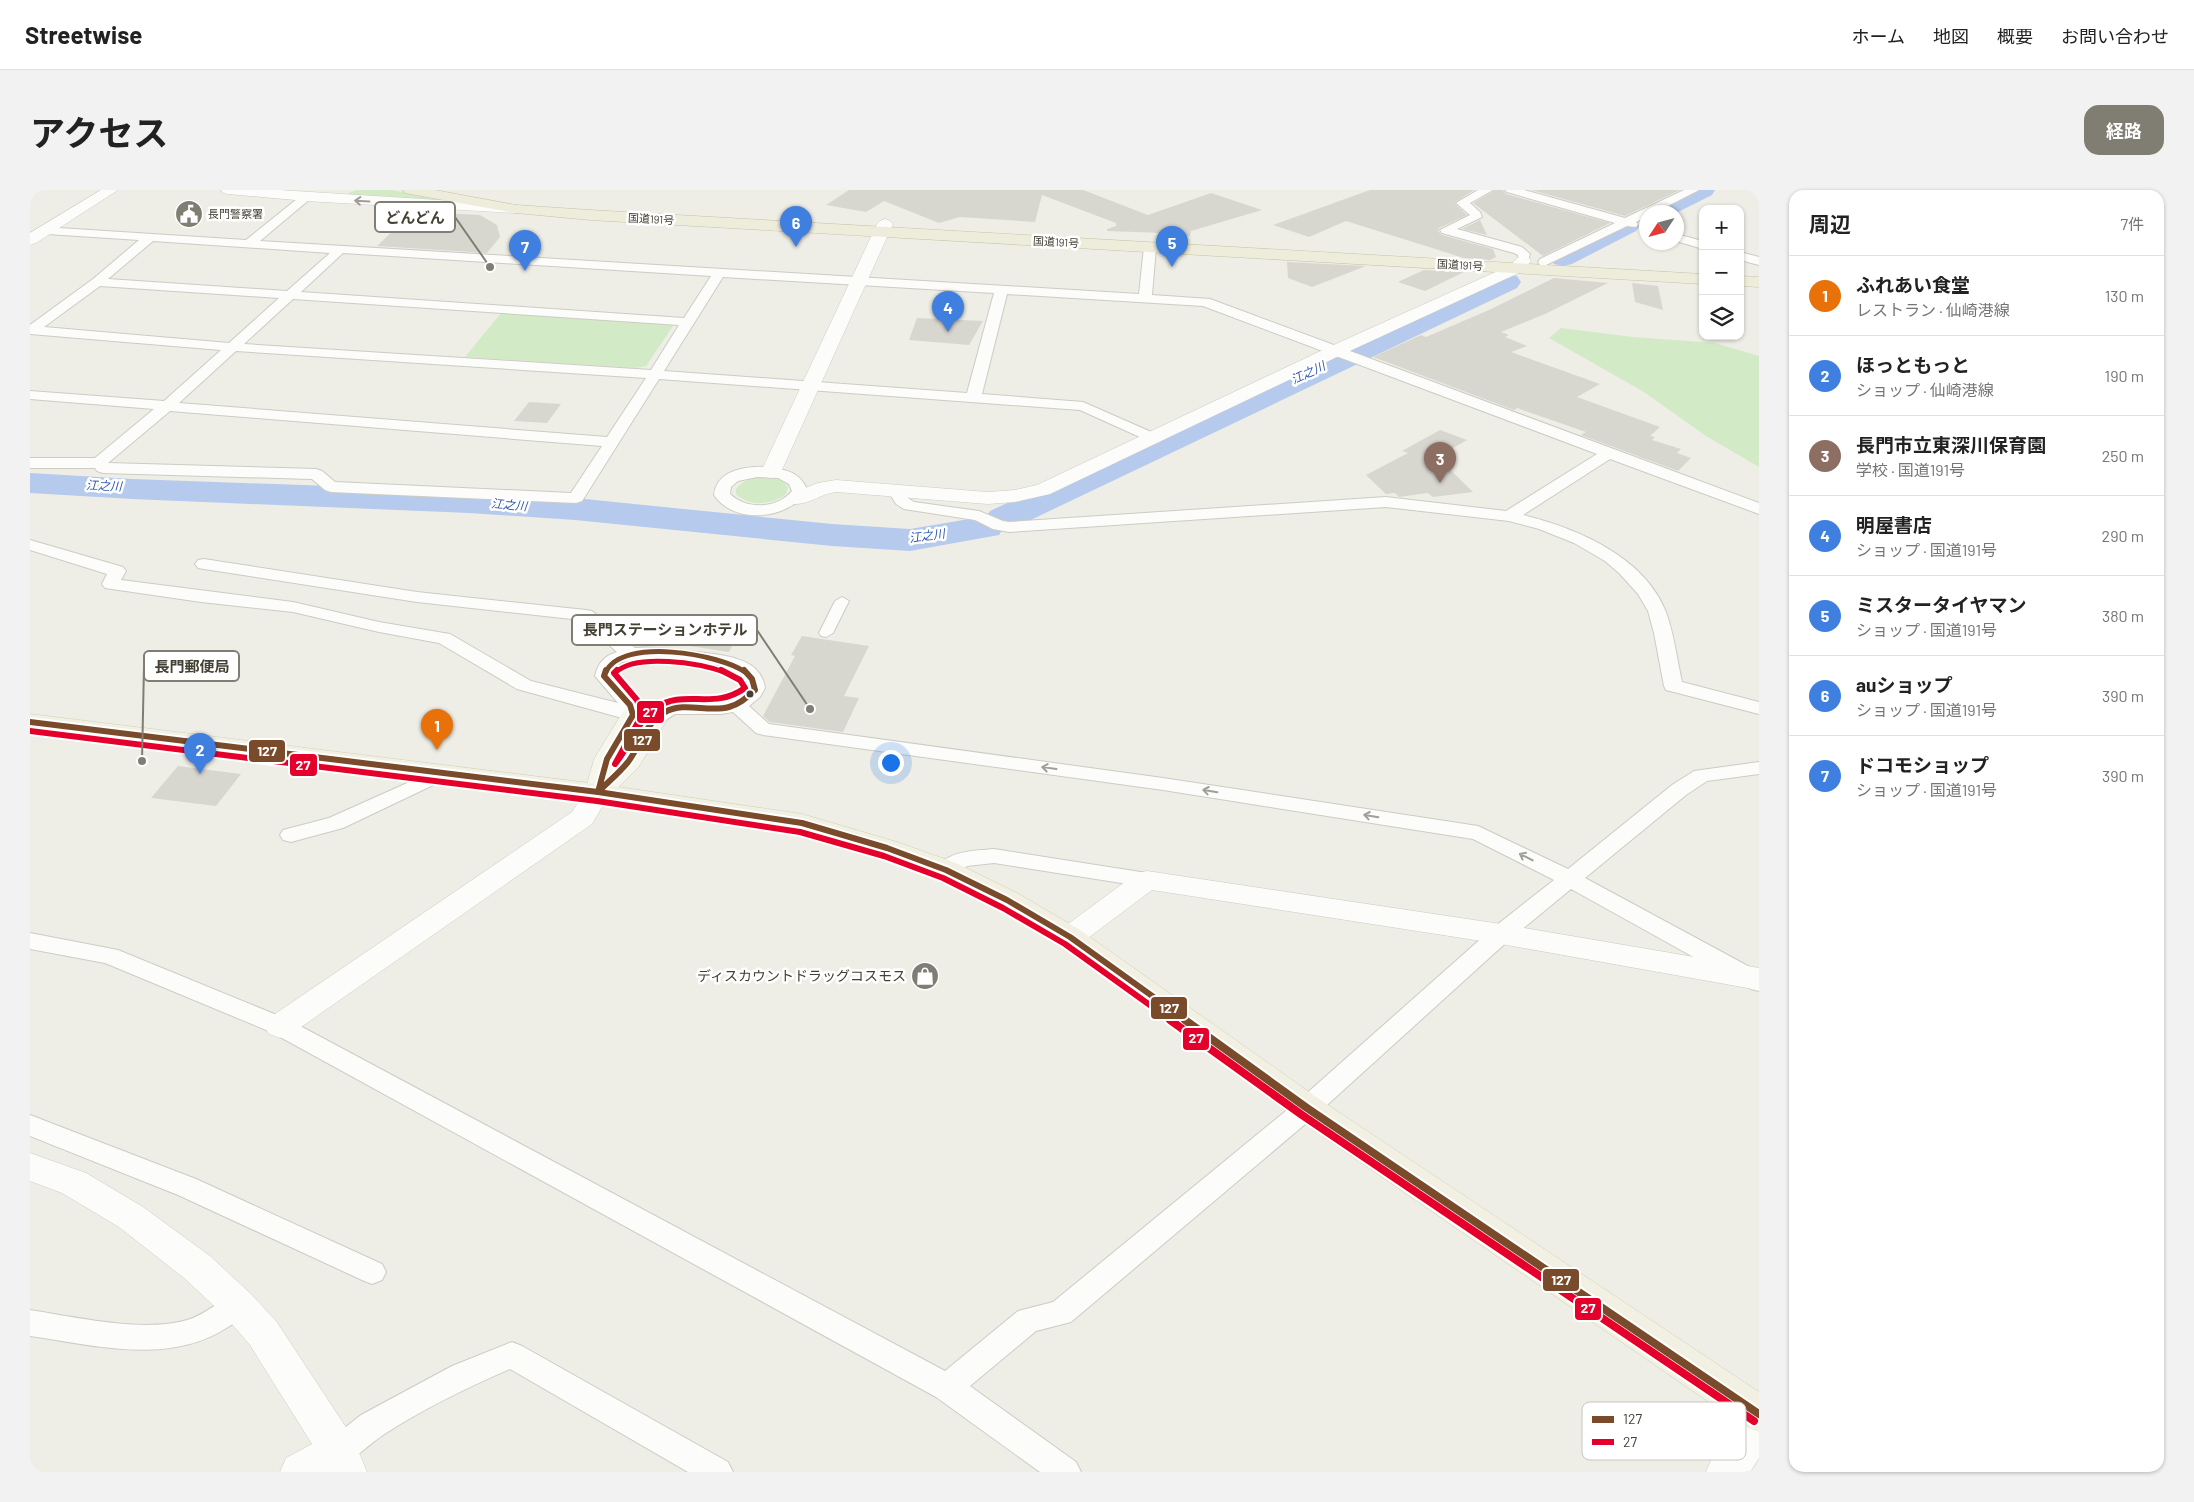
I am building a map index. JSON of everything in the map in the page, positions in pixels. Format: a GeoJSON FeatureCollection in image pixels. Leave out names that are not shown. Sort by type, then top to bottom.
{"type":"FeatureCollection","features":[{"type":"Feature","properties":{"kind":"highway","name":"国道191号"},"geometry":{"type":"LineString","coordinates":[[410,190],[516,209],[884,228],[1520,265],[1699,279]]}},
{"type":"Feature","properties":{"kind":"highway","name":"国道191号"},"geometry":{"type":"LineString","coordinates":[[436,190],[540,204],[1150,247],[1520,265],[1544,262],[1699,271]]}},
{"type":"Feature","properties":{"kind":"highway"},"geometry":{"type":"LineString","coordinates":[[1744,273],[1759,274]]}},
{"type":"Feature","properties":{"kind":"highway"},"geometry":{"type":"LineString","coordinates":[[1744,281],[1759,282]]}},
{"type":"Feature","properties":{"kind":"main road"},"geometry":{"type":"LineString","coordinates":[[598,792],[629,762],[642,719]]}},
{"type":"Feature","properties":{"kind":"main road"},"geometry":{"type":"LineString","coordinates":[[30,722],[598,792],[802,823],[887,848],[946,870],[1007,900],[1070,937],[1307,1108],[1741,1402]]}},
{"type":"Feature","properties":{"kind":"main road"},"geometry":{"type":"LineString","coordinates":[[1746,1405],[1759,1414]]}},
{"type":"Feature","properties":{"kind":"street"},"geometry":{"type":"LineString","coordinates":[[30,240],[111,190]]}},
{"type":"Feature","properties":{"kind":"street"},"geometry":{"type":"LineString","coordinates":[[228,190],[516,209]]}},
{"type":"Feature","properties":{"kind":"street"},"geometry":{"type":"LineString","coordinates":[[795,499],[800,491],[796,481],[782,474],[771,472],[749,473],[731,479],[722,489],[722,494],[732,504],[751,509],[773,508],[825,487],[836,486],[1002,498],[1042,490],[1520,265],[1524,254],[1518,250],[1446,230],[1476,217],[1476,214],[1462,203],[1487,190]]}},
{"type":"Feature","properties":{"kind":"street"},"geometry":{"type":"LineString","coordinates":[[1511,190],[1639,226]]}},
{"type":"Feature","properties":{"kind":"street"},"geometry":{"type":"LineString","coordinates":[[1544,262],[1693,190]]}},
{"type":"Feature","properties":{"kind":"street"},"geometry":{"type":"LineString","coordinates":[[249,244],[304,194]]}},
{"type":"Feature","properties":{"kind":"street"},"geometry":{"type":"LineString","coordinates":[[771,472],[858,280],[884,228]]}},
{"type":"Feature","properties":{"kind":"street"},"geometry":{"type":"LineString","coordinates":[[47,230],[340,250],[1205,302],[1759,509]]}},
{"type":"Feature","properties":{"kind":"street"},"geometry":{"type":"LineString","coordinates":[[31,330],[97,282],[149,238]]}},
{"type":"Feature","properties":{"kind":"street"},"geometry":{"type":"LineString","coordinates":[[1684,239],[1699,244]]}},
{"type":"Feature","properties":{"kind":"street"},"geometry":{"type":"LineString","coordinates":[[1145,299],[1150,247]]}},
{"type":"Feature","properties":{"kind":"street"},"geometry":{"type":"LineString","coordinates":[[30,462],[99,463],[167,406],[340,250]]}},
{"type":"Feature","properties":{"kind":"street"},"geometry":{"type":"LineString","coordinates":[[1744,257],[1759,261]]}},
{"type":"Feature","properties":{"kind":"street"},"geometry":{"type":"LineString","coordinates":[[99,463],[103,468],[316,474],[331,487],[576,498],[653,374],[720,272]]}},
{"type":"Feature","properties":{"kind":"street"},"geometry":{"type":"LineString","coordinates":[[97,282],[687,322]]}},
{"type":"Feature","properties":{"kind":"street"},"geometry":{"type":"LineString","coordinates":[[973,399],[1002,289]]}},
{"type":"Feature","properties":{"kind":"street"},"geometry":{"type":"LineString","coordinates":[[31,330],[231,347],[653,374],[1083,406],[1154,438]]}},
{"type":"Feature","properties":{"kind":"street"},"geometry":{"type":"LineString","coordinates":[[30,395],[612,442]]}},
{"type":"Feature","properties":{"kind":"street"},"geometry":{"type":"LineString","coordinates":[[1509,516],[1608,453]]}},
{"type":"Feature","properties":{"kind":"street"},"geometry":{"type":"LineString","coordinates":[[896,491],[902,501],[910,506],[979,516],[998,526],[1009,527],[1386,502],[1509,516],[1552,527],[1586,542],[1606,552],[1629,572],[1645,592],[1658,614],[1673,686],[1759,708]]}},
{"type":"Feature","properties":{"kind":"street"},"geometry":{"type":"LineString","coordinates":[[979,516],[997,507],[1002,502],[1002,498]]}},
{"type":"Feature","properties":{"kind":"street"},"geometry":{"type":"LineString","coordinates":[[30,545],[117,571],[112,584],[201,597],[293,607],[379,627],[444,638],[524,686],[613,708],[642,719],[660,714],[671,708],[715,709],[736,705],[743,702],[756,690],[752,677],[741,668],[728,662],[647,652],[630,654],[608,664],[604,670],[604,676],[642,719]]}},
{"type":"Feature","properties":{"kind":"street"},"geometry":{"type":"LineString","coordinates":[[204,564],[417,596],[586,615],[630,654]]}},
{"type":"Feature","properties":{"kind":"street"},"geometry":{"type":"LineString","coordinates":[[826,633],[842,600]]}},
{"type":"Feature","properties":{"kind":"street"},"geometry":{"type":"LineString","coordinates":[[736,705],[763,729],[1163,784],[1478,833],[1570,879],[1756,980]]}},
{"type":"Feature","properties":{"kind":"street"},"geometry":{"type":"LineString","coordinates":[[947,1387],[1028,1320],[1061,1313],[1307,1108],[1502,934],[1700,775],[1759,768]]}},
{"type":"Feature","properties":{"kind":"street"},"geometry":{"type":"LineString","coordinates":[[291,834],[336,823],[442,773]]}},
{"type":"Feature","properties":{"kind":"street"},"geometry":{"type":"LineString","coordinates":[[280,1026],[582,818],[598,792]]}},
{"type":"Feature","properties":{"kind":"street"},"geometry":{"type":"LineString","coordinates":[[946,870],[962,859],[994,856],[1502,934],[1756,980]]}},
{"type":"Feature","properties":{"kind":"street"},"geometry":{"type":"LineString","coordinates":[[1070,937],[1147,880]]}},
{"type":"Feature","properties":{"kind":"street"},"geometry":{"type":"LineString","coordinates":[[30,941],[110,956],[280,1026],[947,1387],[1065,1472]]}},
{"type":"Feature","properties":{"kind":"street"},"geometry":{"type":"LineString","coordinates":[[30,1125],[187,1187],[372,1272]]}},
{"type":"Feature","properties":{"kind":"street"},"geometry":{"type":"LineString","coordinates":[[30,1167],[74,1183],[131,1217],[197,1267],[238,1305],[263,1333],[343,1462]]}},
{"type":"Feature","properties":{"kind":"street"},"geometry":{"type":"LineString","coordinates":[[30,1324],[135,1336],[165,1337],[188,1334],[204,1327],[238,1305]]}},
{"type":"Feature","properties":{"kind":"street"},"geometry":{"type":"LineString","coordinates":[[300,1472],[343,1462],[372,1425],[463,1375],[512,1355],[717,1472]]}},
{"type":"Feature","properties":{"kind":"street"},"geometry":{"type":"LineString","coordinates":[[1746,1444],[1759,1425]]}},
{"type":"Feature","properties":{"kind":"street"},"geometry":{"type":"LineString","coordinates":[[1726,1472],[1734,1460]]}},
{"type":"Feature","properties":{"kind":"green space"},"geometry":{"type":"Polygon","coordinates":[[[356,190],[392,190],[454,202],[339,197],[356,190]]]}},
{"type":"Feature","properties":{"kind":"green space"},"geometry":{"type":"Polygon","coordinates":[[[501,313],[667,323],[673,326],[646,366],[635,368],[465,357],[501,313]]]}},
{"type":"Feature","properties":{"kind":"green space"},"geometry":{"type":"Polygon","coordinates":[[[1561,328],[1633,337],[1715,343],[1759,356],[1759,467],[1706,436],[1644,392],[1549,338],[1561,328]]]}},
{"type":"Feature","properties":{"kind":"green space"},"geometry":{"type":"Polygon","coordinates":[[[764,477],[774,478],[783,482],[788,487],[786,494],[781,498],[768,502],[754,503],[736,494],[736,489],[741,483],[764,477]]]}},
{"type":"Feature","properties":{"kind":"building"},"geometry":{"type":"Polygon","coordinates":[[[849,190],[1083,190],[1148,215],[1211,193],[1262,210],[1191,231],[1190,236],[1162,235],[1162,233],[1107,231],[1107,229],[1116,226],[1116,223],[1042,195],[1035,222],[960,217],[939,223],[884,201],[866,212],[826,205],[849,190]]]}},
{"type":"Feature","properties":{"kind":"building"},"geometry":{"type":"Polygon","coordinates":[[[1370,190],[1474,190],[1454,203],[1467,215],[1439,228],[1438,231],[1442,235],[1493,249],[1496,257],[1490,260],[1464,258],[1346,221],[1309,237],[1273,225],[1370,190]]]}},
{"type":"Feature","properties":{"kind":"building"},"geometry":{"type":"Polygon","coordinates":[[[1495,190],[1503,190],[1506,194],[1610,223],[1543,256],[1473,203],[1495,190]]]}},
{"type":"Feature","properties":{"kind":"building"},"geometry":{"type":"Polygon","coordinates":[[[1531,190],[1680,190],[1648,205],[1639,205],[1639,209],[1625,216],[1531,190]]]}},
{"type":"Feature","properties":{"kind":"building"},"geometry":{"type":"Polygon","coordinates":[[[422,212],[480,215],[497,225],[500,237],[487,253],[377,246],[403,221],[412,222],[422,212]]]}},
{"type":"Feature","properties":{"kind":"building"},"geometry":{"type":"Polygon","coordinates":[[[1480,220],[1487,235],[1462,229],[1480,220]]]}},
{"type":"Feature","properties":{"kind":"building"},"geometry":{"type":"Polygon","coordinates":[[[1287,262],[1366,266],[1312,287],[1288,278],[1287,262]]]}},
{"type":"Feature","properties":{"kind":"building"},"geometry":{"type":"Polygon","coordinates":[[[1424,270],[1464,272],[1425,291],[1398,282],[1424,270]]]}},
{"type":"Feature","properties":{"kind":"building"},"geometry":{"type":"Polygon","coordinates":[[[1554,278],[1608,283],[1545,314],[1501,332],[1509,335],[1505,337],[1527,346],[1511,352],[1600,384],[1577,397],[1660,427],[1650,436],[1655,437],[1652,440],[1681,449],[1677,453],[1691,458],[1678,471],[1581,435],[1586,432],[1517,408],[1514,410],[1373,357],[1421,335],[1426,337],[1489,310],[1554,278]]]}},
{"type":"Feature","properties":{"kind":"building"},"geometry":{"type":"Polygon","coordinates":[[[1632,283],[1658,286],[1663,310],[1635,302],[1632,283]]]}},
{"type":"Feature","properties":{"kind":"building"},"geometry":{"type":"Polygon","coordinates":[[[917,318],[983,321],[969,345],[909,340],[917,318]]]}},
{"type":"Feature","properties":{"kind":"building"},"geometry":{"type":"Polygon","coordinates":[[[529,402],[561,404],[547,423],[514,421],[529,402]]]}},
{"type":"Feature","properties":{"kind":"building"},"geometry":{"type":"Polygon","coordinates":[[[1440,430],[1467,440],[1437,457],[1473,492],[1433,497],[1428,493],[1399,497],[1395,493],[1386,494],[1366,475],[1408,453],[1402,451],[1440,430]]]}},
{"type":"Feature","properties":{"kind":"building"},"geometry":{"type":"Polygon","coordinates":[[[704,625],[741,629],[729,652],[690,646],[704,625]]]}},
{"type":"Feature","properties":{"kind":"building"},"geometry":{"type":"Polygon","coordinates":[[[802,636],[869,646],[844,696],[859,698],[843,732],[770,722],[763,716],[795,656],[791,655],[802,636]]]}},
{"type":"Feature","properties":{"kind":"building"},"geometry":{"type":"Polygon","coordinates":[[[178,766],[241,774],[216,806],[151,798],[178,766]]]}},
{"type":"Feature","properties":{"kind":"waterway","name":"江之川"},"geometry":{"type":"LineString","coordinates":[[1675,205],[1703,190]]}},
{"type":"Feature","properties":{"kind":"waterway","name":"江之川"},"geometry":{"type":"LineString","coordinates":[[1563,258],[1627,226]]}},
{"type":"Feature","properties":{"kind":"waterway","name":"江之川"},"geometry":{"type":"LineString","coordinates":[[1003,519],[1507,282]]}},
{"type":"Feature","properties":{"kind":"waterway","name":"江之川"},"geometry":{"type":"LineString","coordinates":[[30,483],[132,489],[469,502],[575,509],[832,535],[910,540],[986,527]]}},
{"type":"Feature","properties":{"kind":"transit line","name":"127"},"geometry":{"type":"LineString","coordinates":[[647,652],[719,660],[744,671],[752,679],[755,690],[743,701],[730,707],[719,709],[684,707],[673,708],[663,713],[649,727],[636,751],[625,766],[598,792],[607,759],[633,715],[630,705],[604,676],[606,669],[621,657],[647,652]]}},
{"type":"Feature","properties":{"kind":"transit line","name":"27"},"geometry":{"type":"LineString","coordinates":[[647,661],[717,669],[740,680],[745,688],[725,699],[679,699],[668,701],[658,706],[639,726],[626,750],[615,764],[642,715],[637,700],[614,673],[623,665],[647,661]]}},
{"type":"Feature","properties":{"kind":"transit line","name":"127"},"geometry":{"type":"LineString","coordinates":[[30,722],[598,792],[802,823],[887,848],[946,870],[1007,900],[1070,937],[1307,1108],[1741,1402]]}},
{"type":"Feature","properties":{"kind":"transit line","name":"27"},"geometry":{"type":"LineString","coordinates":[[30,731],[597,801],[800,832],[884,856],[943,878],[1003,908],[1065,944],[1302,1115],[1726,1402]]}},
{"type":"Feature","properties":{"kind":"transit line","name":"127"},"geometry":{"type":"LineString","coordinates":[[1746,1405],[1759,1414]]}},
{"type":"Feature","properties":{"kind":"transit line","name":"27"},"geometry":{"type":"LineString","coordinates":[[1746,1416],[1754,1421]]}},
{"type":"Feature","properties":{"kind":"place","name":"長門警察署"},"geometry":{"type":"Point","coordinates":[189,214]}},
{"type":"Feature","properties":{"kind":"place","name":"auショップ"},"geometry":{"type":"Point","coordinates":[796,247]}},
{"type":"Feature","properties":{"kind":"place","name":"どんどん"},"geometry":{"type":"Point","coordinates":[490,267]}},
{"type":"Feature","properties":{"kind":"place","name":"ミスタータイヤマン"},"geometry":{"type":"Point","coordinates":[1172,267]}},
{"type":"Feature","properties":{"kind":"place","name":"ドコモショップ"},"geometry":{"type":"Point","coordinates":[525,271]}},
{"type":"Feature","properties":{"kind":"place","name":"明屋書店"},"geometry":{"type":"Point","coordinates":[948,332]}},
{"type":"Feature","properties":{"kind":"place","name":"長門市立東深川保育園"},"geometry":{"type":"Point","coordinates":[1440,483]}},
{"type":"Feature","properties":{"kind":"place","name":"長門ステーションホテル"},"geometry":{"type":"Point","coordinates":[810,709]}},
{"type":"Feature","properties":{"kind":"place","name":"ふれあい食堂"},"geometry":{"type":"Point","coordinates":[437,750]}},
{"type":"Feature","properties":{"kind":"place","name":"長門郵便局"},"geometry":{"type":"Point","coordinates":[142,761]}},
{"type":"Feature","properties":{"kind":"place","name":"ほっともっと"},"geometry":{"type":"Point","coordinates":[200,774]}},
{"type":"Feature","properties":{"kind":"place","name":"ディスカウントドラッグコスモス"},"geometry":{"type":"Point","coordinates":[925,976]}}]}
